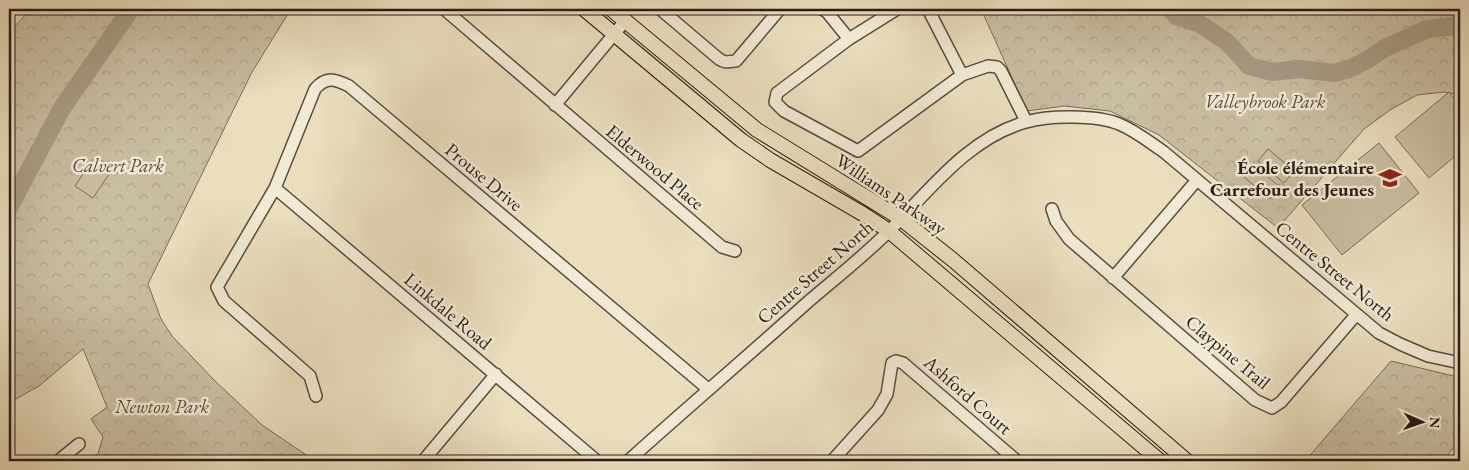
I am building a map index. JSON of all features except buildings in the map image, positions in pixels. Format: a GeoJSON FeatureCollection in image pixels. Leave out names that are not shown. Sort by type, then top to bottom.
{"type":"FeatureCollection","features":[{"type":"Feature","properties":{"kind":"main road","name":"Williams Parkway"},"geometry":{"type":"LineString","coordinates":[[584,9],[741,140],[770,160],[889,231],[1160,461]]}},
{"type":"Feature","properties":{"kind":"main road","name":"Williams Parkway"},"geometry":{"type":"LineString","coordinates":[[611,9],[757,130],[900,218],[953,260],[1187,461]]}},
{"type":"Feature","properties":{"kind":"street","name":"Elderwood Place"},"geometry":{"type":"LineString","coordinates":[[444,9],[722,247],[735,251]]}},
{"type":"Feature","properties":{"kind":"street"},"geometry":{"type":"LineString","coordinates":[[660,9],[723,62],[736,61],[780,9]]}},
{"type":"Feature","properties":{"kind":"street"},"geometry":{"type":"LineString","coordinates":[[822,9],[849,39]]}},
{"type":"Feature","properties":{"kind":"street"},"geometry":{"type":"LineString","coordinates":[[897,9],[849,39],[777,93],[776,102],[784,111],[858,151],[962,75],[988,66],[997,67],[1001,71],[1026,122]]}},
{"type":"Feature","properties":{"kind":"street"},"geometry":{"type":"LineString","coordinates":[[928,9],[962,75]]}},
{"type":"Feature","properties":{"kind":"street"},"geometry":{"type":"LineString","coordinates":[[555,105],[625,21]]}},
{"type":"Feature","properties":{"kind":"street","name":"Prouse Drive"},"geometry":{"type":"LineString","coordinates":[[316,396],[310,376],[224,302],[218,293],[217,287],[275,188],[315,89],[321,82],[330,80],[349,86],[708,389]]}},
{"type":"Feature","properties":{"kind":"street","name":"Centre Street North"},"geometry":{"type":"LineString","coordinates":[[628,461],[889,231],[952,167],[974,149],[995,134],[1026,122],[1058,117],[1078,117],[1116,123],[1144,139],[1197,180],[1379,333],[1428,356],[1460,363]]}},
{"type":"Feature","properties":{"kind":"street"},"geometry":{"type":"LineString","coordinates":[[1113,278],[1197,180]]}},
{"type":"Feature","properties":{"kind":"street","name":"Linkdale Road"},"geometry":{"type":"LineString","coordinates":[[275,188],[598,461]]}},
{"type":"Feature","properties":{"kind":"street","name":"Claypine Trail"},"geometry":{"type":"LineString","coordinates":[[1052,209],[1056,221],[1069,239],[1255,400],[1272,408],[1281,402],[1356,315]]}},
{"type":"Feature","properties":{"kind":"street","name":"Ashford Court"},"geometry":{"type":"LineString","coordinates":[[832,461],[878,410],[887,394],[892,364],[896,361],[903,363],[1017,461]]}},
{"type":"Feature","properties":{"kind":"street"},"geometry":{"type":"LineString","coordinates":[[424,461],[496,374]]}},
{"type":"Feature","properties":{"kind":"street"},"geometry":{"type":"LineString","coordinates":[[58,461],[79,444]]}},
{"type":"Feature","properties":{"kind":"green space","name":"Calvert Park"},"geometry":{"type":"Polygon","coordinates":[[[31,9],[291,9],[252,72],[148,284],[161,319],[172,336],[215,381],[262,425],[315,461],[85,461],[82,459],[98,454],[103,437],[91,419],[107,407],[83,349],[39,386],[9,403],[9,32],[31,9]]]}},
{"type":"Feature","properties":{"kind":"green space","name":"Valleybrook Park"},"geometry":{"type":"Polygon","coordinates":[[[981,9],[1460,9],[1460,95],[1444,92],[1417,95],[1390,110],[1364,129],[1278,228],[1159,135],[1110,111],[1064,106],[1027,111],[981,9]]]}},
{"type":"Feature","properties":{"kind":"green space"},"geometry":{"type":"Polygon","coordinates":[[[1449,92],[1460,106],[1460,152],[1429,178],[1395,137],[1449,92]]]}},
{"type":"Feature","properties":{"kind":"green space"},"geometry":{"type":"Polygon","coordinates":[[[1379,143],[1419,193],[1342,255],[1302,205],[1379,143]]]}},
{"type":"Feature","properties":{"kind":"green space"},"geometry":{"type":"Polygon","coordinates":[[[1268,149],[1294,171],[1284,183],[1258,161],[1268,149]]]}},
{"type":"Feature","properties":{"kind":"green space"},"geometry":{"type":"Polygon","coordinates":[[[95,156],[113,168],[93,198],[75,186],[95,156]]]}},
{"type":"Feature","properties":{"kind":"green space"},"geometry":{"type":"Polygon","coordinates":[[[1254,165],[1280,187],[1270,199],[1244,177],[1254,165]]]}},
{"type":"Feature","properties":{"kind":"green space"},"geometry":{"type":"Polygon","coordinates":[[[1391,361],[1458,377],[1457,443],[1443,461],[1305,461],[1391,361]]]}},
{"type":"Feature","properties":{"kind":"waterway"},"geometry":{"type":"LineString","coordinates":[[9,208],[62,108],[131,9]]}},
{"type":"Feature","properties":{"kind":"waterway"},"geometry":{"type":"LineString","coordinates":[[1171,9],[1176,16],[1200,24],[1227,42],[1249,66],[1272,72],[1299,69],[1334,73],[1349,69],[1385,48],[1427,29],[1455,26],[1460,21]]}},
{"type":"Feature","properties":{"kind":"place","name":"École élémentaire Carrefour des Jeunes"},"geometry":{"type":"Point","coordinates":[1390,178]}},
{"type":"Feature","properties":{"kind":"park label","name":"Newton Park"},"geometry":{"type":"Point","coordinates":[162,406]}}]}
